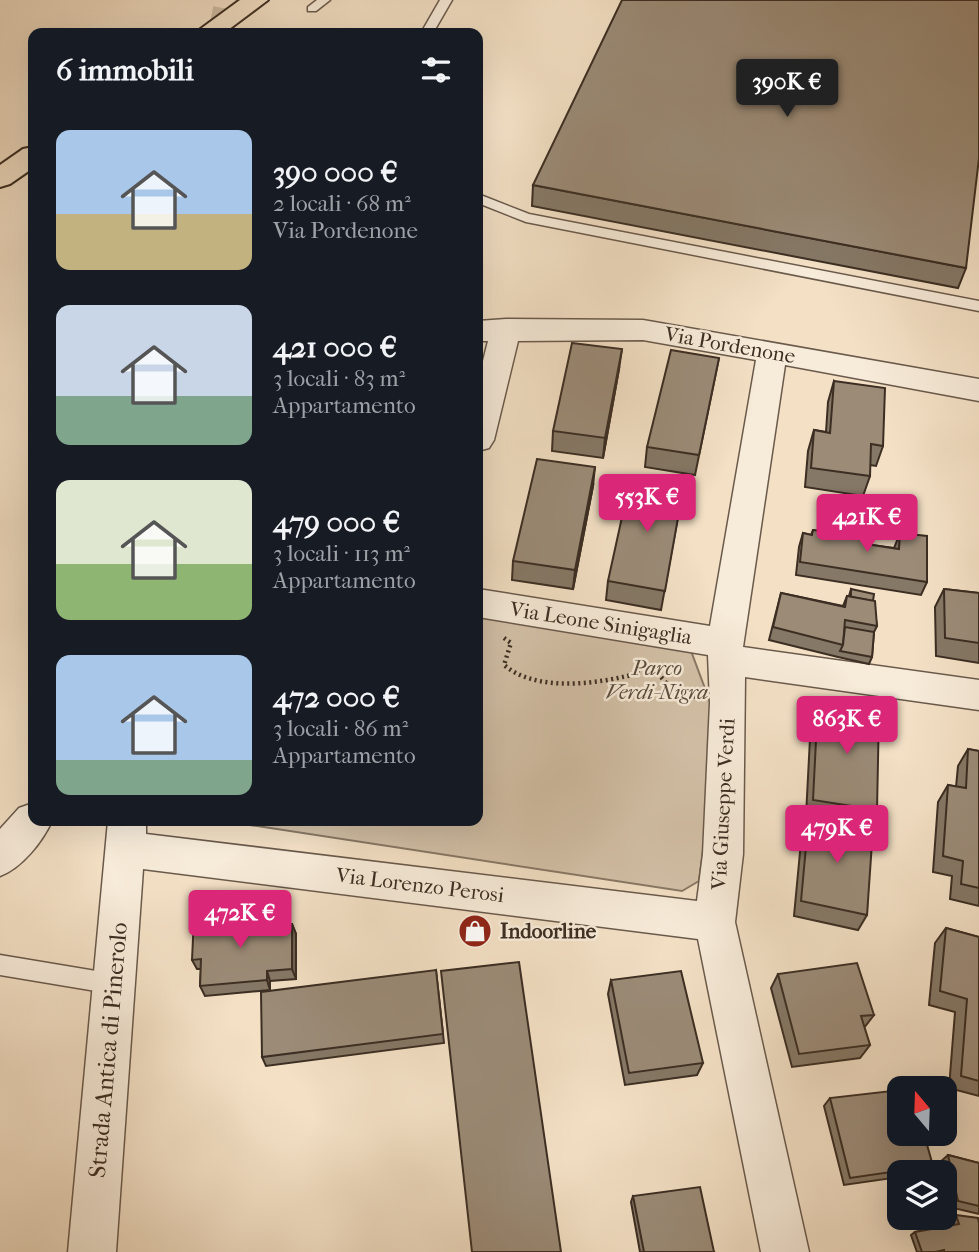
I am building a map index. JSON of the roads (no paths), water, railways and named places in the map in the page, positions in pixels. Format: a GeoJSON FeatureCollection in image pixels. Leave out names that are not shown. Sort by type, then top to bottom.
{"type":"FeatureCollection","features":[{"type":"Feature","properties":{"kind":"main road"},"geometry":{"type":"LineString","coordinates":[[215,28],[256,0]]}},
{"type":"Feature","properties":{"kind":"main road"},"geometry":{"type":"LineString","coordinates":[[0,178],[28,158]]}},
{"type":"Feature","properties":{"kind":"street","name":"Via Pordenone"},"geometry":{"type":"LineString","coordinates":[[492,330],[643,330],[979,390]]}},
{"type":"Feature","properties":{"kind":"street"},"geometry":{"type":"LineString","coordinates":[[483,401],[492,330]]}},
{"type":"Feature","properties":{"kind":"street","name":"Via Giuseppe Verdi"},"geometry":{"type":"LineString","coordinates":[[772,352],[714,646],[728,703],[723,854],[715,922],[785,1252]]}},
{"type":"Feature","properties":{"kind":"street","name":"Via Leone Sinigaglia"},"geometry":{"type":"LineString","coordinates":[[486,616],[714,646],[979,695]]}},
{"type":"Feature","properties":{"kind":"street"},"geometry":{"type":"LineString","coordinates":[[0,858],[28,826]]}},
{"type":"Feature","properties":{"kind":"street","name":"Via Lorenzo Perosi"},"geometry":{"type":"LineString","coordinates":[[126,835],[715,922]]}},
{"type":"Feature","properties":{"kind":"street","name":"Strada Antica di Pinerolo"},"geometry":{"type":"LineString","coordinates":[[92,1252],[126,835]]}},
{"type":"Feature","properties":{"kind":"lane"},"geometry":{"type":"LineString","coordinates":[[312,9],[324,0]]}},
{"type":"Feature","properties":{"kind":"lane"},"geometry":{"type":"LineString","coordinates":[[430,28],[446,0]]}},
{"type":"Feature","properties":{"kind":"lane"},"geometry":{"type":"LineString","coordinates":[[483,200],[526,218],[979,306]]}},
{"type":"Feature","properties":{"kind":"lane"},"geometry":{"type":"LineString","coordinates":[[0,965],[114,984]]}},
{"type":"Feature","properties":{"kind":"tunnel"},"geometry":{"type":"LineString","coordinates":[[222,28],[227,0]]}},
{"type":"Feature","properties":{"kind":"place","name":"Indoorline"},"geometry":{"type":"Point","coordinates":[475,931]}},
{"type":"Feature","properties":{"kind":"park label","name":"Parco Verdi-Nigra"},"geometry":{"type":"Point","coordinates":[657,680]}}]}
